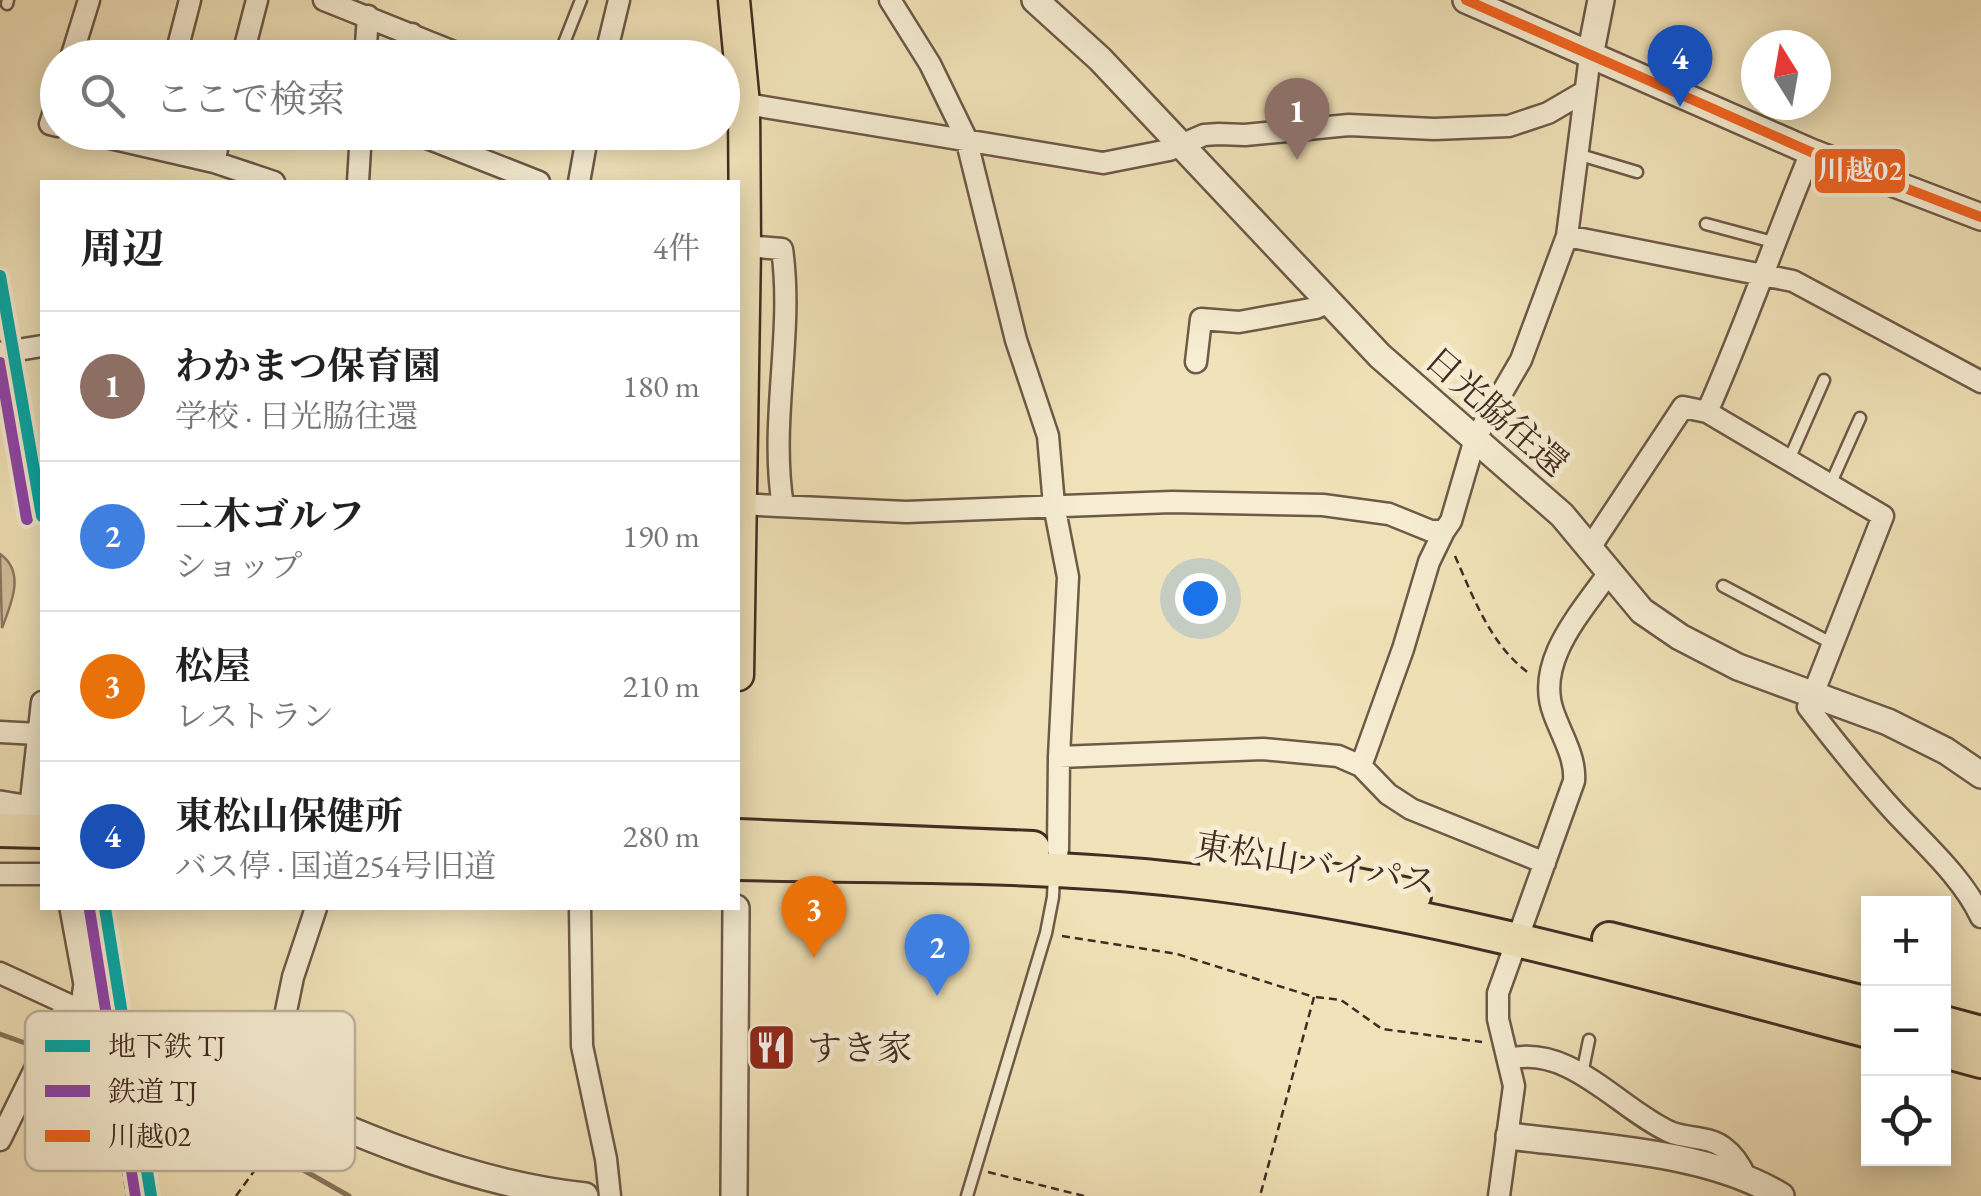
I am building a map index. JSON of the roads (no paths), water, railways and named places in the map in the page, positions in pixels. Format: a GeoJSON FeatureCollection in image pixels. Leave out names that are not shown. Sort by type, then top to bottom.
{"type":"FeatureCollection","features":[{"type":"Feature","properties":{"kind":"highway"},"geometry":{"type":"LineString","coordinates":[[0,830],[38,820]]}},
{"type":"Feature","properties":{"kind":"highway","name":"東松山バイパス"},"geometry":{"type":"LineString","coordinates":[[740,836],[1056,860]]}},
{"type":"Feature","properties":{"kind":"highway"},"geometry":{"type":"LineString","coordinates":[[0,853],[40,853]]}},
{"type":"Feature","properties":{"kind":"highway","name":"東松山バイパス"},"geometry":{"type":"LineString","coordinates":[[740,863],[1199,861],[1304,875],[1520,930],[1861,1003]]}},
{"type":"Feature","properties":{"kind":"highway","name":"東松山バイパス"},"geometry":{"type":"LineString","coordinates":[[1520,930],[1602,959],[1861,1029]]}},
{"type":"Feature","properties":{"kind":"highway"},"geometry":{"type":"LineString","coordinates":[[1951,1025],[1981,1033]]}},
{"type":"Feature","properties":{"kind":"highway"},"geometry":{"type":"LineString","coordinates":[[1951,1053],[1981,1061]]}},
{"type":"Feature","properties":{"kind":"main road"},"geometry":{"type":"LineString","coordinates":[[734,0],[734,40]]}},
{"type":"Feature","properties":{"kind":"main road"},"geometry":{"type":"LineString","coordinates":[[737,150],[740,180]]}},
{"type":"Feature","properties":{"kind":"main road"},"geometry":{"type":"LineString","coordinates":[[740,186],[745,246],[740,504]]}},
{"type":"Feature","properties":{"kind":"street"},"geometry":{"type":"LineString","coordinates":[[77,40],[90,0]]}},
{"type":"Feature","properties":{"kind":"street"},"geometry":{"type":"LineString","coordinates":[[180,40],[190,0]]}},
{"type":"Feature","properties":{"kind":"street"},"geometry":{"type":"LineString","coordinates":[[247,40],[257,0]]}},
{"type":"Feature","properties":{"kind":"street"},"geometry":{"type":"LineString","coordinates":[[324,0],[426,40]]}},
{"type":"Feature","properties":{"kind":"street"},"geometry":{"type":"LineString","coordinates":[[609,40],[619,0]]}},
{"type":"Feature","properties":{"kind":"street"},"geometry":{"type":"LineString","coordinates":[[890,0],[930,64],[966,138],[1016,340],[1048,436],[1054,505],[1068,578],[1056,860]]}},
{"type":"Feature","properties":{"kind":"street","name":"日光脇往還"},"geometry":{"type":"LineString","coordinates":[[1034,0],[1100,59],[1380,356],[1562,515],[1642,611],[1680,637],[1738,667],[1888,722],[1946,751],[1981,775]]}},
{"type":"Feature","properties":{"kind":"street"},"geometry":{"type":"LineString","coordinates":[[1466,0],[1810,152],[1981,217]]}},
{"type":"Feature","properties":{"kind":"street"},"geometry":{"type":"LineString","coordinates":[[1360,766],[1403,649],[1428,562],[1451,522],[1474,440],[1521,360],[1567,236],[1584,92],[1601,0]]}},
{"type":"Feature","properties":{"kind":"street"},"geometry":{"type":"LineString","coordinates":[[366,40],[368,16]]}},
{"type":"Feature","properties":{"kind":"street"},"geometry":{"type":"LineString","coordinates":[[412,34],[412,40]]}},
{"type":"Feature","properties":{"kind":"street"},"geometry":{"type":"LineString","coordinates":[[740,103],[1102,163],[1180,145],[1204,135],[1349,125],[1434,129],[1509,126],[1548,112],[1584,92]]}},
{"type":"Feature","properties":{"kind":"street"},"geometry":{"type":"LineString","coordinates":[[181,150],[268,180]]}},
{"type":"Feature","properties":{"kind":"street"},"geometry":{"type":"LineString","coordinates":[[214,162],[217,150]]}},
{"type":"Feature","properties":{"kind":"street"},"geometry":{"type":"LineString","coordinates":[[358,180],[360,150]]}},
{"type":"Feature","properties":{"kind":"street"},"geometry":{"type":"LineString","coordinates":[[457,150],[533,180]]}},
{"type":"Feature","properties":{"kind":"street"},"geometry":{"type":"LineString","coordinates":[[578,180],[584,150]]}},
{"type":"Feature","properties":{"kind":"street"},"geometry":{"type":"LineString","coordinates":[[1707,412],[1810,152]]}},
{"type":"Feature","properties":{"kind":"street"},"geometry":{"type":"LineString","coordinates":[[1567,236],[1793,281],[1981,382]]}},
{"type":"Feature","properties":{"kind":"street"},"geometry":{"type":"LineString","coordinates":[[745,246],[782,248],[787,287],[781,360],[783,506]]}},
{"type":"Feature","properties":{"kind":"street"},"geometry":{"type":"LineString","coordinates":[[1196,362],[1201,319],[1239,322],[1327,303]]}},
{"type":"Feature","properties":{"kind":"street"},"geometry":{"type":"LineString","coordinates":[[0,353],[40,346]]}},
{"type":"Feature","properties":{"kind":"street"},"geometry":{"type":"LineString","coordinates":[[1589,548],[1683,407],[1707,412],[1883,516],[1808,707],[1856,768],[1945,867],[1981,918]]}},
{"type":"Feature","properties":{"kind":"street"},"geometry":{"type":"LineString","coordinates":[[740,504],[906,512],[1172,502],[1323,505],[1389,514],[1443,533]]}},
{"type":"Feature","properties":{"kind":"street"},"geometry":{"type":"LineString","coordinates":[[1499,1196],[1514,1086],[1496,1003],[1569,798],[1575,770],[1550,704],[1550,671],[1564,637],[1608,574]]}},
{"type":"Feature","properties":{"kind":"street"},"geometry":{"type":"LineString","coordinates":[[0,804],[38,820],[40,718]]}},
{"type":"Feature","properties":{"kind":"street"},"geometry":{"type":"LineString","coordinates":[[0,732],[38,734]]}},
{"type":"Feature","properties":{"kind":"street"},"geometry":{"type":"LineString","coordinates":[[1058,757],[1263,749],[1338,756],[1360,766],[1388,794],[1411,809],[1545,863]]}},
{"type":"Feature","properties":{"kind":"street"},"geometry":{"type":"LineString","coordinates":[[0,874],[40,874]]}},
{"type":"Feature","properties":{"kind":"street"},"geometry":{"type":"LineString","coordinates":[[74,910],[87,984],[83,1011]]}},
{"type":"Feature","properties":{"kind":"street"},"geometry":{"type":"LineString","coordinates":[[290,1011],[294,977],[315,910]]}},
{"type":"Feature","properties":{"kind":"street"},"geometry":{"type":"LineString","coordinates":[[580,910],[582,1046],[610,1196]]}},
{"type":"Feature","properties":{"kind":"street"},"geometry":{"type":"LineString","coordinates":[[734,1196],[736,910]]}},
{"type":"Feature","properties":{"kind":"street"},"geometry":{"type":"LineString","coordinates":[[0,973],[81,1011]]}},
{"type":"Feature","properties":{"kind":"street"},"geometry":{"type":"LineString","coordinates":[[1508,1052],[1532,1054],[1582,1075],[1654,1124],[1680,1136],[1721,1146],[1740,1164],[1746,1178]]}},
{"type":"Feature","properties":{"kind":"street"},"geometry":{"type":"LineString","coordinates":[[0,1140],[25,1101]]}},
{"type":"Feature","properties":{"kind":"street"},"geometry":{"type":"LineString","coordinates":[[355,1129],[458,1170],[585,1196]]}},
{"type":"Feature","properties":{"kind":"street"},"geometry":{"type":"LineString","coordinates":[[1509,1136],[1709,1165],[1781,1196]]}},
{"type":"Feature","properties":{"kind":"lane"},"geometry":{"type":"LineString","coordinates":[[565,40],[581,0]]}},
{"type":"Feature","properties":{"kind":"lane"},"geometry":{"type":"LineString","coordinates":[[1577,154],[1637,172]]}},
{"type":"Feature","properties":{"kind":"lane"},"geometry":{"type":"LineString","coordinates":[[1706,224],[1773,242]]}},
{"type":"Feature","properties":{"kind":"lane"},"geometry":{"type":"LineString","coordinates":[[1788,462],[1824,380]]}},
{"type":"Feature","properties":{"kind":"lane"},"geometry":{"type":"LineString","coordinates":[[1830,485],[1860,418]]}},
{"type":"Feature","properties":{"kind":"lane"},"geometry":{"type":"LineString","coordinates":[[1723,586],[1834,644]]}},
{"type":"Feature","properties":{"kind":"lane"},"geometry":{"type":"LineString","coordinates":[[967,1196],[1046,933],[1056,860]]}},
{"type":"Feature","properties":{"kind":"lane"},"geometry":{"type":"LineString","coordinates":[[1582,1075],[1590,1040]]}},
{"type":"Feature","properties":{"kind":"waterway"},"geometry":{"type":"LineString","coordinates":[[0,1034],[25,1043]]}},
{"type":"Feature","properties":{"kind":"waterway"},"geometry":{"type":"LineString","coordinates":[[305,1171],[349,1196]]}},
{"type":"Feature","properties":{"kind":"metro line","name":"TJ"},"geometry":{"type":"LineString","coordinates":[[0,276],[40,505]]}},
{"type":"Feature","properties":{"kind":"metro line","name":"TJ"},"geometry":{"type":"LineString","coordinates":[[105,910],[121,1011]]}},
{"type":"Feature","properties":{"kind":"metro line","name":"TJ"},"geometry":{"type":"LineString","coordinates":[[147,1171],[151,1196]]}},
{"type":"Feature","properties":{"kind":"rail line","name":"TJ"},"geometry":{"type":"LineString","coordinates":[[0,363],[27,519]]}},
{"type":"Feature","properties":{"kind":"rail line","name":"TJ"},"geometry":{"type":"LineString","coordinates":[[90,910],[106,1011]]}},
{"type":"Feature","properties":{"kind":"rail line","name":"TJ"},"geometry":{"type":"LineString","coordinates":[[132,1171],[136,1196]]}},
{"type":"Feature","properties":{"kind":"place","name":"東松山保健所"},"geometry":{"type":"Point","coordinates":[1680,107]}},
{"type":"Feature","properties":{"kind":"place","name":"わかまつ保育園"},"geometry":{"type":"Point","coordinates":[1297,160]}},
{"type":"Feature","properties":{"kind":"place","name":"松屋"},"geometry":{"type":"Point","coordinates":[814,958]}},
{"type":"Feature","properties":{"kind":"place","name":"二木ゴルフ"},"geometry":{"type":"Point","coordinates":[937,996]}},
{"type":"Feature","properties":{"kind":"place","name":"すき家"},"geometry":{"type":"Point","coordinates":[772,1047]}}]}
